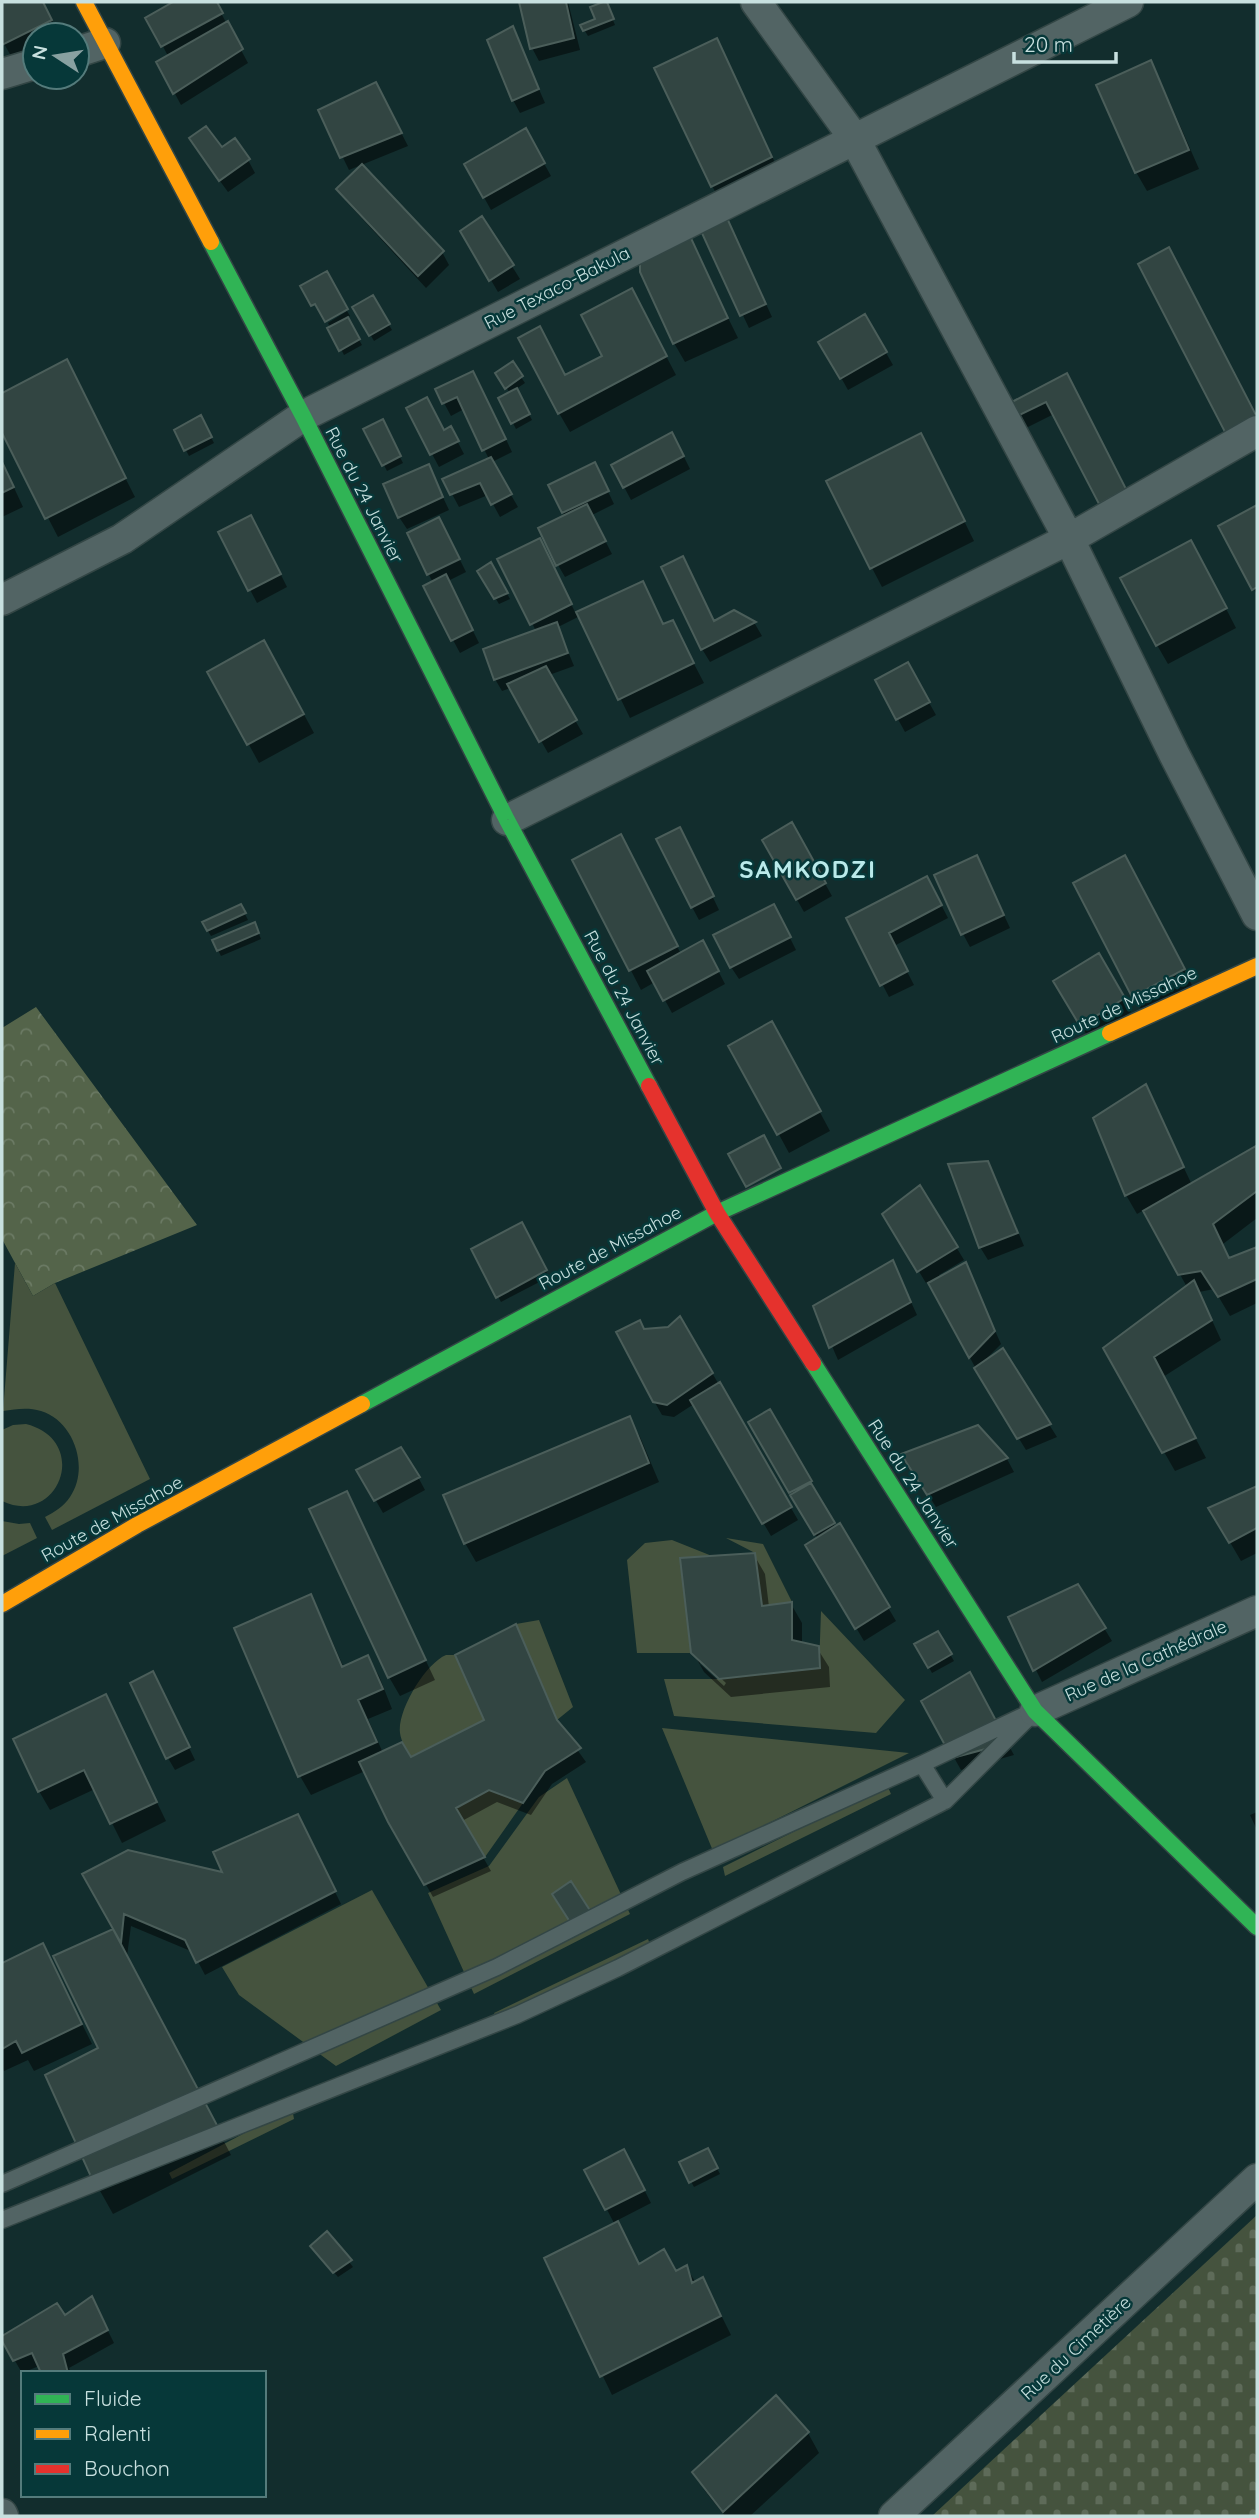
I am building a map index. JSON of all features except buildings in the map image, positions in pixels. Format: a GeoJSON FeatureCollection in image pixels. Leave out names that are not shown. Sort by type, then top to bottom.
{"type":"FeatureCollection","features":[{"type":"Feature","properties":{"kind":"street","name":"Rue du 24 Janvier"},"geometry":{"type":"LineString","coordinates":[[84,2],[303,416],[507,820],[717,1213],[1035,1710],[1257,1927]]}},
{"type":"Feature","properties":{"kind":"street"},"geometry":{"type":"LineString","coordinates":[[756,2],[854,138],[1069,539],[1174,754],[1257,915]]}},
{"type":"Feature","properties":{"kind":"street","name":"Rue Texaco-Bakula"},"geometry":{"type":"LineString","coordinates":[[2,600],[122,539],[303,416],[1128,2]]}},
{"type":"Feature","properties":{"kind":"street"},"geometry":{"type":"LineString","coordinates":[[91,47],[105,43]]}},
{"type":"Feature","properties":{"kind":"street"},"geometry":{"type":"LineString","coordinates":[[2,74],[21,68]]}},
{"type":"Feature","properties":{"kind":"street"},"geometry":{"type":"LineString","coordinates":[[507,820],[1069,539],[1257,431]]}},
{"type":"Feature","properties":{"kind":"street","name":"Route de Missahoe"},"geometry":{"type":"LineString","coordinates":[[2,1604],[149,1519],[717,1213],[1257,966]]}},
{"type":"Feature","properties":{"kind":"street","name":"Rue de la Cathédrale"},"geometry":{"type":"LineString","coordinates":[[1035,1710],[1257,1611]]}},
{"type":"Feature","properties":{"kind":"street","name":"Rue du Cimetière"},"geometry":{"type":"LineString","coordinates":[[894,2516],[1257,2179]]}},
{"type":"Feature","properties":{"kind":"lane"},"geometry":{"type":"LineString","coordinates":[[2,2184],[497,1967],[682,1872],[1035,1710]]}},
{"type":"Feature","properties":{"kind":"lane"},"geometry":{"type":"LineString","coordinates":[[2,2220],[517,2015],[618,1968],[945,1801],[1035,1710]]}},
{"type":"Feature","properties":{"kind":"lane"},"geometry":{"type":"LineString","coordinates":[[922,1763],[945,1801]]}},
{"type":"Feature","properties":{"kind":"green space"},"geometry":{"type":"Polygon","coordinates":[[[36,1007],[197,1225],[55,1283],[33,1296],[2,1239],[2,1028],[36,1007]]]}},
{"type":"Feature","properties":{"kind":"green space"},"geometry":{"type":"Polygon","coordinates":[[[15,1263],[33,1296],[55,1283],[150,1479],[52,1530],[45,1517],[59,1509],[70,1497],[79,1473],[78,1460],[70,1435],[53,1416],[31,1409],[3,1411],[15,1263]]]}},
{"type":"Feature","properties":{"kind":"green space"},"geometry":{"type":"Polygon","coordinates":[[[26,1424],[46,1433],[58,1447],[62,1463],[60,1479],[52,1493],[39,1503],[22,1506],[2,1501],[2,1430],[13,1425],[26,1424]]]}},
{"type":"Feature","properties":{"kind":"green space"},"geometry":{"type":"Polygon","coordinates":[[[2,1521],[30,1523],[37,1538],[2,1556],[2,1521]]]}},
{"type":"Feature","properties":{"kind":"green space"},"geometry":{"type":"Polygon","coordinates":[[[726,1538],[763,1544],[792,1602],[762,1606],[755,1553],[726,1538]]]}},
{"type":"Feature","properties":{"kind":"green space"},"geometry":{"type":"Polygon","coordinates":[[[672,1540],[712,1556],[680,1558],[691,1653],[637,1653],[627,1560],[645,1543],[672,1540]]]}},
{"type":"Feature","properties":{"kind":"green space"},"geometry":{"type":"Polygon","coordinates":[[[821,1611],[905,1700],[876,1733],[674,1716],[664,1679],[719,1679],[819,1668],[821,1611]]]}},
{"type":"Feature","properties":{"kind":"green space"},"geometry":{"type":"Polygon","coordinates":[[[539,1620],[573,1707],[557,1720],[516,1624],[539,1620]]]}},
{"type":"Feature","properties":{"kind":"green space"},"geometry":{"type":"Polygon","coordinates":[[[446,1655],[455,1655],[484,1720],[411,1757],[400,1733],[403,1712],[422,1677],[446,1655]]]}},
{"type":"Feature","properties":{"kind":"green space"},"geometry":{"type":"Polygon","coordinates":[[[662,1728],[909,1753],[713,1851],[662,1728]]]}},
{"type":"Feature","properties":{"kind":"green space"},"geometry":{"type":"Polygon","coordinates":[[[567,1778],[630,1914],[474,1994],[428,1893],[489,1866],[539,1797],[567,1778]]]}},
{"type":"Feature","properties":{"kind":"green space"},"geometry":{"type":"Polygon","coordinates":[[[887,1785],[891,1794],[725,1876],[723,1867],[887,1785]]]}},
{"type":"Feature","properties":{"kind":"green space"},"geometry":{"type":"Polygon","coordinates":[[[489,1790],[523,1803],[485,1857],[456,1808],[489,1790]]]}},
{"type":"Feature","properties":{"kind":"green space"},"geometry":{"type":"Polygon","coordinates":[[[372,1890],[441,2010],[336,2066],[239,1995],[222,1967],[372,1890]]]}},
{"type":"Feature","properties":{"kind":"green space"},"geometry":{"type":"Polygon","coordinates":[[[648,1939],[651,1947],[498,2021],[494,2013],[648,1939]]]}},
{"type":"Feature","properties":{"kind":"green space"},"geometry":{"type":"Polygon","coordinates":[[[292,2108],[294,2119],[172,2179],[169,2173],[292,2108]]]}},
{"type":"Feature","properties":{"kind":"green space"},"geometry":{"type":"Polygon","coordinates":[[[1257,2215],[1257,2516],[932,2516],[1257,2215]]]}},
{"type":"Feature","properties":{"kind":"traffic: fast"},"geometry":{"type":"LineString","coordinates":[[211,242],[303,416],[507,820],[649,1086]]}},
{"type":"Feature","properties":{"kind":"traffic: fast"},"geometry":{"type":"LineString","coordinates":[[362,1404],[717,1213],[1110,1033]]}},
{"type":"Feature","properties":{"kind":"traffic: fast"},"geometry":{"type":"LineString","coordinates":[[813,1363],[1035,1711],[1257,1927]]}},
{"type":"Feature","properties":{"kind":"traffic: slow"},"geometry":{"type":"LineString","coordinates":[[84,2],[211,242]]}},
{"type":"Feature","properties":{"kind":"traffic: slow"},"geometry":{"type":"LineString","coordinates":[[1110,1033],[1257,966]]}},
{"type":"Feature","properties":{"kind":"traffic: slow"},"geometry":{"type":"LineString","coordinates":[[2,1604],[137,1525],[362,1404]]}},
{"type":"Feature","properties":{"kind":"traffic: jam"},"geometry":{"type":"LineString","coordinates":[[649,1086],[717,1213],[813,1363]]}},
{"type":"Feature","properties":{"kind":"district","name":"SAMKODZI"},"geometry":{"type":"Point","coordinates":[808,870]}}]}
